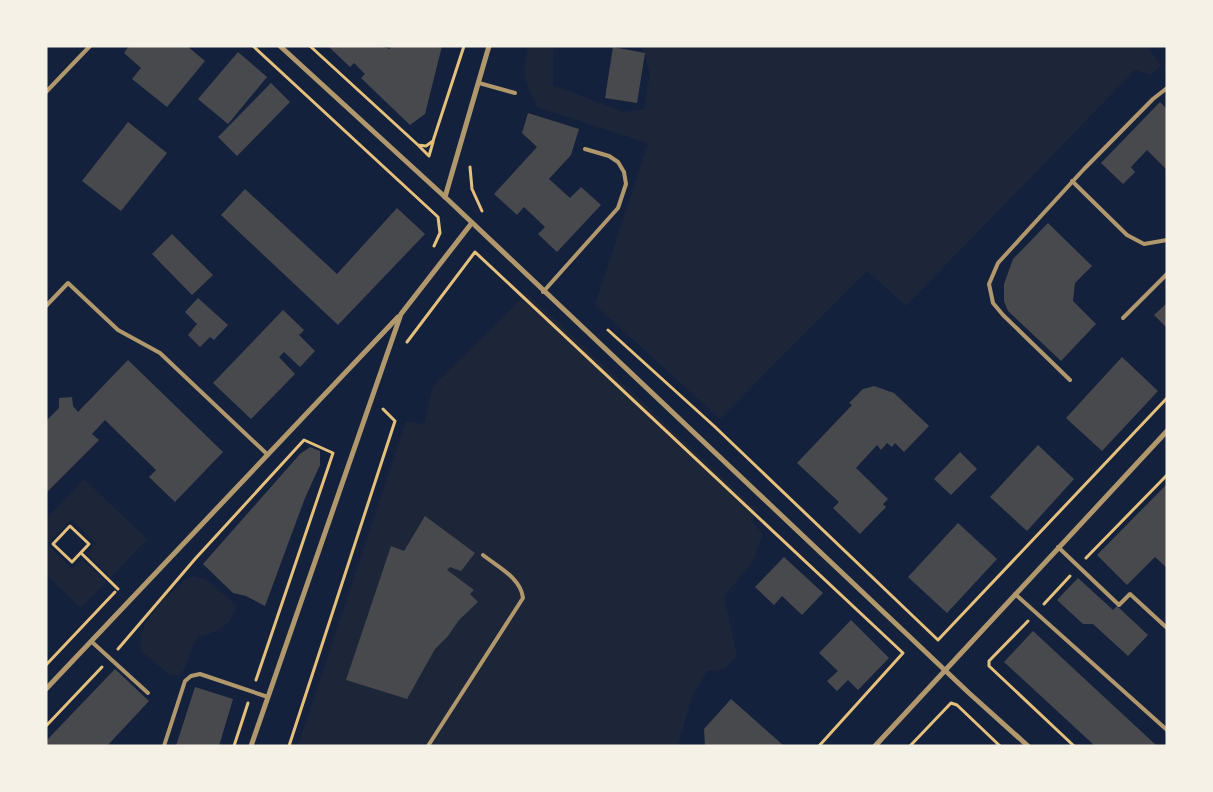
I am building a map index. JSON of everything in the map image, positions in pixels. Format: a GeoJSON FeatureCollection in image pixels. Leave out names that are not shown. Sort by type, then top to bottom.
{"type":"FeatureCollection","features":[{"type":"Feature","properties":{"kind":"street"},"geometry":{"type":"LineString","coordinates":[[280,46],[445,197],[543,292],[1028,746]]}},
{"type":"Feature","properties":{"kind":"street"},"geometry":{"type":"LineString","coordinates":[[445,197],[490,46]]}},
{"type":"Feature","properties":{"kind":"street"},"geometry":{"type":"LineString","coordinates":[[46,690],[400,314],[471,224]]}},
{"type":"Feature","properties":{"kind":"street"},"geometry":{"type":"LineString","coordinates":[[251,746],[400,314]]}},
{"type":"Feature","properties":{"kind":"street"},"geometry":{"type":"LineString","coordinates":[[874,746],[1058,547],[1166,435]]}},
{"type":"Feature","properties":{"kind":"lane"},"geometry":{"type":"LineString","coordinates":[[46,92],[90,46]]}},
{"type":"Feature","properties":{"kind":"lane"},"geometry":{"type":"LineString","coordinates":[[479,83],[515,93]]}},
{"type":"Feature","properties":{"kind":"lane"},"geometry":{"type":"LineString","coordinates":[[1070,380],[1003,315],[993,303],[989,284],[998,263],[1072,181],[1153,99],[1167,88]]}},
{"type":"Feature","properties":{"kind":"lane"},"geometry":{"type":"LineString","coordinates":[[543,292],[618,208],[626,184],[624,172],[618,162],[609,156],[585,149]]}},
{"type":"Feature","properties":{"kind":"lane"},"geometry":{"type":"LineString","coordinates":[[1072,181],[1128,235],[1144,244],[1167,240]]}},
{"type":"Feature","properties":{"kind":"lane"},"geometry":{"type":"LineString","coordinates":[[1123,318],[1167,274]]}},
{"type":"Feature","properties":{"kind":"lane"},"geometry":{"type":"LineString","coordinates":[[46,306],[68,283],[118,330],[160,353],[268,455]]}},
{"type":"Feature","properties":{"kind":"lane"},"geometry":{"type":"LineString","coordinates":[[1058,547],[1119,605],[1130,594],[1167,628]]}},
{"type":"Feature","properties":{"kind":"lane"},"geometry":{"type":"LineString","coordinates":[[428,746],[523,598],[522,587],[484,555]]}},
{"type":"Feature","properties":{"kind":"lane"},"geometry":{"type":"LineString","coordinates":[[1015,594],[1167,730]]}},
{"type":"Feature","properties":{"kind":"lane"},"geometry":{"type":"LineString","coordinates":[[92,642],[148,693]]}},
{"type":"Feature","properties":{"kind":"lane"},"geometry":{"type":"LineString","coordinates":[[164,746],[185,681],[191,676],[200,674],[268,697]]}},
{"type":"Feature","properties":{"kind":"path"},"geometry":{"type":"LineString","coordinates":[[253,46],[438,217]]}},
{"type":"Feature","properties":{"kind":"path"},"geometry":{"type":"LineString","coordinates":[[310,46],[429,156],[464,46]]}},
{"type":"Feature","properties":{"kind":"path"},"geometry":{"type":"LineString","coordinates":[[418,146],[426,146],[434,141]]}},
{"type":"Feature","properties":{"kind":"path"},"geometry":{"type":"LineString","coordinates":[[470,164],[469,178],[472,189],[484,213]]}},
{"type":"Feature","properties":{"kind":"path"},"geometry":{"type":"LineString","coordinates":[[403,352],[407,342],[475,252],[903,653],[819,746]]}},
{"type":"Feature","properties":{"kind":"path"},"geometry":{"type":"LineString","coordinates":[[605,326],[714,426],[938,640],[1167,398]]}},
{"type":"Feature","properties":{"kind":"path"},"geometry":{"type":"LineString","coordinates":[[289,746],[394,421],[380,406]]}},
{"type":"Feature","properties":{"kind":"path"},"geometry":{"type":"LineString","coordinates":[[46,726],[110,659],[195,559],[304,440],[333,453],[234,746]]}},
{"type":"Feature","properties":{"kind":"path"},"geometry":{"type":"LineString","coordinates":[[1074,746],[990,666],[989,661],[1167,475]]}},
{"type":"Feature","properties":{"kind":"path"},"geometry":{"type":"LineString","coordinates":[[70,526],[89,544],[81,553],[72,562],[53,544],[70,526]]}},
{"type":"Feature","properties":{"kind":"path"},"geometry":{"type":"LineString","coordinates":[[81,553],[118,589]]}},
{"type":"Feature","properties":{"kind":"path"},"geometry":{"type":"LineString","coordinates":[[910,746],[951,703],[957,705],[1000,746]]}},
{"type":"Feature","properties":{"kind":"shaded area"},"geometry":{"type":"Polygon","coordinates":[[[529,46],[555,46],[553,51],[553,85],[623,112],[644,109],[650,73],[642,46],[1147,46],[1161,65],[1151,75],[1135,70],[906,306],[867,271],[720,419],[595,305],[648,143],[537,107],[527,84],[525,71],[529,46]]]}},
{"type":"Feature","properties":{"kind":"shaded area"},"geometry":{"type":"Polygon","coordinates":[[[527,293],[757,510],[752,522],[763,534],[752,563],[724,596],[737,656],[724,669],[707,671],[691,699],[678,746],[298,746],[406,421],[424,424],[433,386],[527,293]]]}},
{"type":"Feature","properties":{"kind":"shaded area"},"geometry":{"type":"Polygon","coordinates":[[[84,479],[147,539],[111,577],[87,554],[96,543],[71,519],[47,544],[72,569],[82,560],[106,582],[81,608],[46,574],[46,519],[84,479]]]}},
{"type":"Feature","properties":{"kind":"shaded area"},"geometry":{"type":"Polygon","coordinates":[[[193,576],[207,580],[237,606],[233,615],[224,626],[211,633],[199,636],[180,675],[170,675],[141,651],[143,629],[161,603],[185,580],[193,576]]]}},
{"type":"Feature","properties":{"kind":"building"},"geometry":{"type":"Polygon","coordinates":[[[129,46],[187,46],[205,61],[167,107],[132,79],[141,68],[124,53],[129,46]]]}},
{"type":"Feature","properties":{"kind":"building"},"geometry":{"type":"Polygon","coordinates":[[[328,46],[379,46],[390,49],[391,46],[442,46],[425,114],[410,125],[361,78],[365,74],[354,63],[350,67],[328,46]]]}},
{"type":"Feature","properties":{"kind":"building"},"geometry":{"type":"Polygon","coordinates":[[[613,47],[645,53],[637,103],[605,98],[613,47]]]}},
{"type":"Feature","properties":{"kind":"building"},"geometry":{"type":"Polygon","coordinates":[[[238,52],[267,77],[228,124],[198,99],[238,52]]]}},
{"type":"Feature","properties":{"kind":"building"},"geometry":{"type":"Polygon","coordinates":[[[271,83],[290,102],[237,156],[218,137],[271,83]]]}},
{"type":"Feature","properties":{"kind":"building"},"geometry":{"type":"Polygon","coordinates":[[[1160,102],[1167,109],[1167,170],[1147,150],[1131,167],[1135,172],[1123,184],[1101,163],[1160,102]]]}},
{"type":"Feature","properties":{"kind":"building"},"geometry":{"type":"Polygon","coordinates":[[[528,113],[579,129],[571,155],[549,179],[570,198],[581,187],[601,205],[557,252],[538,234],[545,227],[524,207],[517,215],[494,194],[537,147],[522,133],[528,113]]]}},
{"type":"Feature","properties":{"kind":"building"},"geometry":{"type":"Polygon","coordinates":[[[128,122],[167,153],[121,211],[82,181],[128,122]]]}},
{"type":"Feature","properties":{"kind":"building"},"geometry":{"type":"Polygon","coordinates":[[[245,189],[337,274],[397,208],[425,234],[338,325],[221,215],[245,189]]]}},
{"type":"Feature","properties":{"kind":"building"},"geometry":{"type":"Polygon","coordinates":[[[1048,223],[1092,266],[1075,283],[1073,301],[1096,324],[1061,361],[1008,311],[1004,301],[1004,284],[1013,259],[1048,223]]]}},
{"type":"Feature","properties":{"kind":"building"},"geometry":{"type":"Polygon","coordinates":[[[172,234],[213,275],[192,295],[152,254],[172,234]]]}},
{"type":"Feature","properties":{"kind":"building"},"geometry":{"type":"Polygon","coordinates":[[[198,298],[228,325],[214,340],[210,337],[200,347],[188,335],[197,324],[185,312],[198,298]]]}},
{"type":"Feature","properties":{"kind":"building"},"geometry":{"type":"Polygon","coordinates":[[[1167,303],[1167,328],[1154,315],[1167,303]]]}},
{"type":"Feature","properties":{"kind":"building"},"geometry":{"type":"Polygon","coordinates":[[[283,310],[304,330],[299,335],[315,351],[300,367],[284,352],[279,357],[295,374],[251,419],[213,383],[283,310]]]}},
{"type":"Feature","properties":{"kind":"building"},"geometry":{"type":"Polygon","coordinates":[[[1122,357],[1158,391],[1102,451],[1066,418],[1122,357]]]}},
{"type":"Feature","properties":{"kind":"building"},"geometry":{"type":"Polygon","coordinates":[[[128,360],[223,452],[175,502],[149,477],[156,470],[105,420],[92,434],[99,440],[46,493],[46,421],[59,408],[59,398],[72,397],[73,406],[78,412],[128,360]]]}},
{"type":"Feature","properties":{"kind":"building"},"geometry":{"type":"Polygon","coordinates":[[[874,386],[894,393],[929,426],[904,452],[895,443],[892,447],[887,443],[881,450],[877,445],[856,468],[888,499],[883,504],[886,507],[860,534],[833,508],[839,502],[797,463],[852,405],[849,403],[863,389],[874,386]]]}},
{"type":"Feature","properties":{"kind":"building"},"geometry":{"type":"Polygon","coordinates":[[[1038,445],[1074,479],[1027,531],[990,497],[1038,445]]]}},
{"type":"Feature","properties":{"kind":"building"},"geometry":{"type":"Polygon","coordinates":[[[310,447],[320,451],[320,465],[305,498],[265,606],[246,596],[233,593],[203,564],[300,454],[310,447]]]}},
{"type":"Feature","properties":{"kind":"building"},"geometry":{"type":"Polygon","coordinates":[[[960,452],[977,469],[951,495],[934,479],[960,452]]]}},
{"type":"Feature","properties":{"kind":"building"},"geometry":{"type":"Polygon","coordinates":[[[1167,484],[1167,568],[1155,557],[1127,585],[1097,555],[1167,484]]]}},
{"type":"Feature","properties":{"kind":"building"},"geometry":{"type":"Polygon","coordinates":[[[425,516],[475,553],[461,571],[450,567],[447,570],[474,590],[470,594],[478,602],[459,620],[448,636],[435,649],[407,699],[346,680],[391,546],[404,551],[425,516]]]}},
{"type":"Feature","properties":{"kind":"building"},"geometry":{"type":"Polygon","coordinates":[[[958,523],[997,559],[947,613],[908,577],[958,523]]]}},
{"type":"Feature","properties":{"kind":"building"},"geometry":{"type":"Polygon","coordinates":[[[784,557],[823,593],[802,615],[782,596],[774,605],[755,587],[784,557]]]}},
{"type":"Feature","properties":{"kind":"building"},"geometry":{"type":"Polygon","coordinates":[[[1078,578],[1113,610],[1117,606],[1148,635],[1128,656],[1093,624],[1083,624],[1057,600],[1078,578]]]}},
{"type":"Feature","properties":{"kind":"building"},"geometry":{"type":"Polygon","coordinates":[[[851,620],[889,658],[858,690],[848,680],[837,691],[827,681],[838,671],[819,653],[851,620]]]}},
{"type":"Feature","properties":{"kind":"building"},"geometry":{"type":"Polygon","coordinates":[[[1033,631],[1157,746],[1095,746],[1004,662],[1033,631]]]}},
{"type":"Feature","properties":{"kind":"building"},"geometry":{"type":"Polygon","coordinates":[[[115,669],[149,701],[107,746],[46,746],[46,741],[115,669]]]}},
{"type":"Feature","properties":{"kind":"building"},"geometry":{"type":"Polygon","coordinates":[[[195,687],[233,699],[219,746],[176,746],[195,687]]]}},
{"type":"Feature","properties":{"kind":"building"},"geometry":{"type":"Polygon","coordinates":[[[731,699],[784,746],[705,746],[704,729],[731,699]]]}}]}
